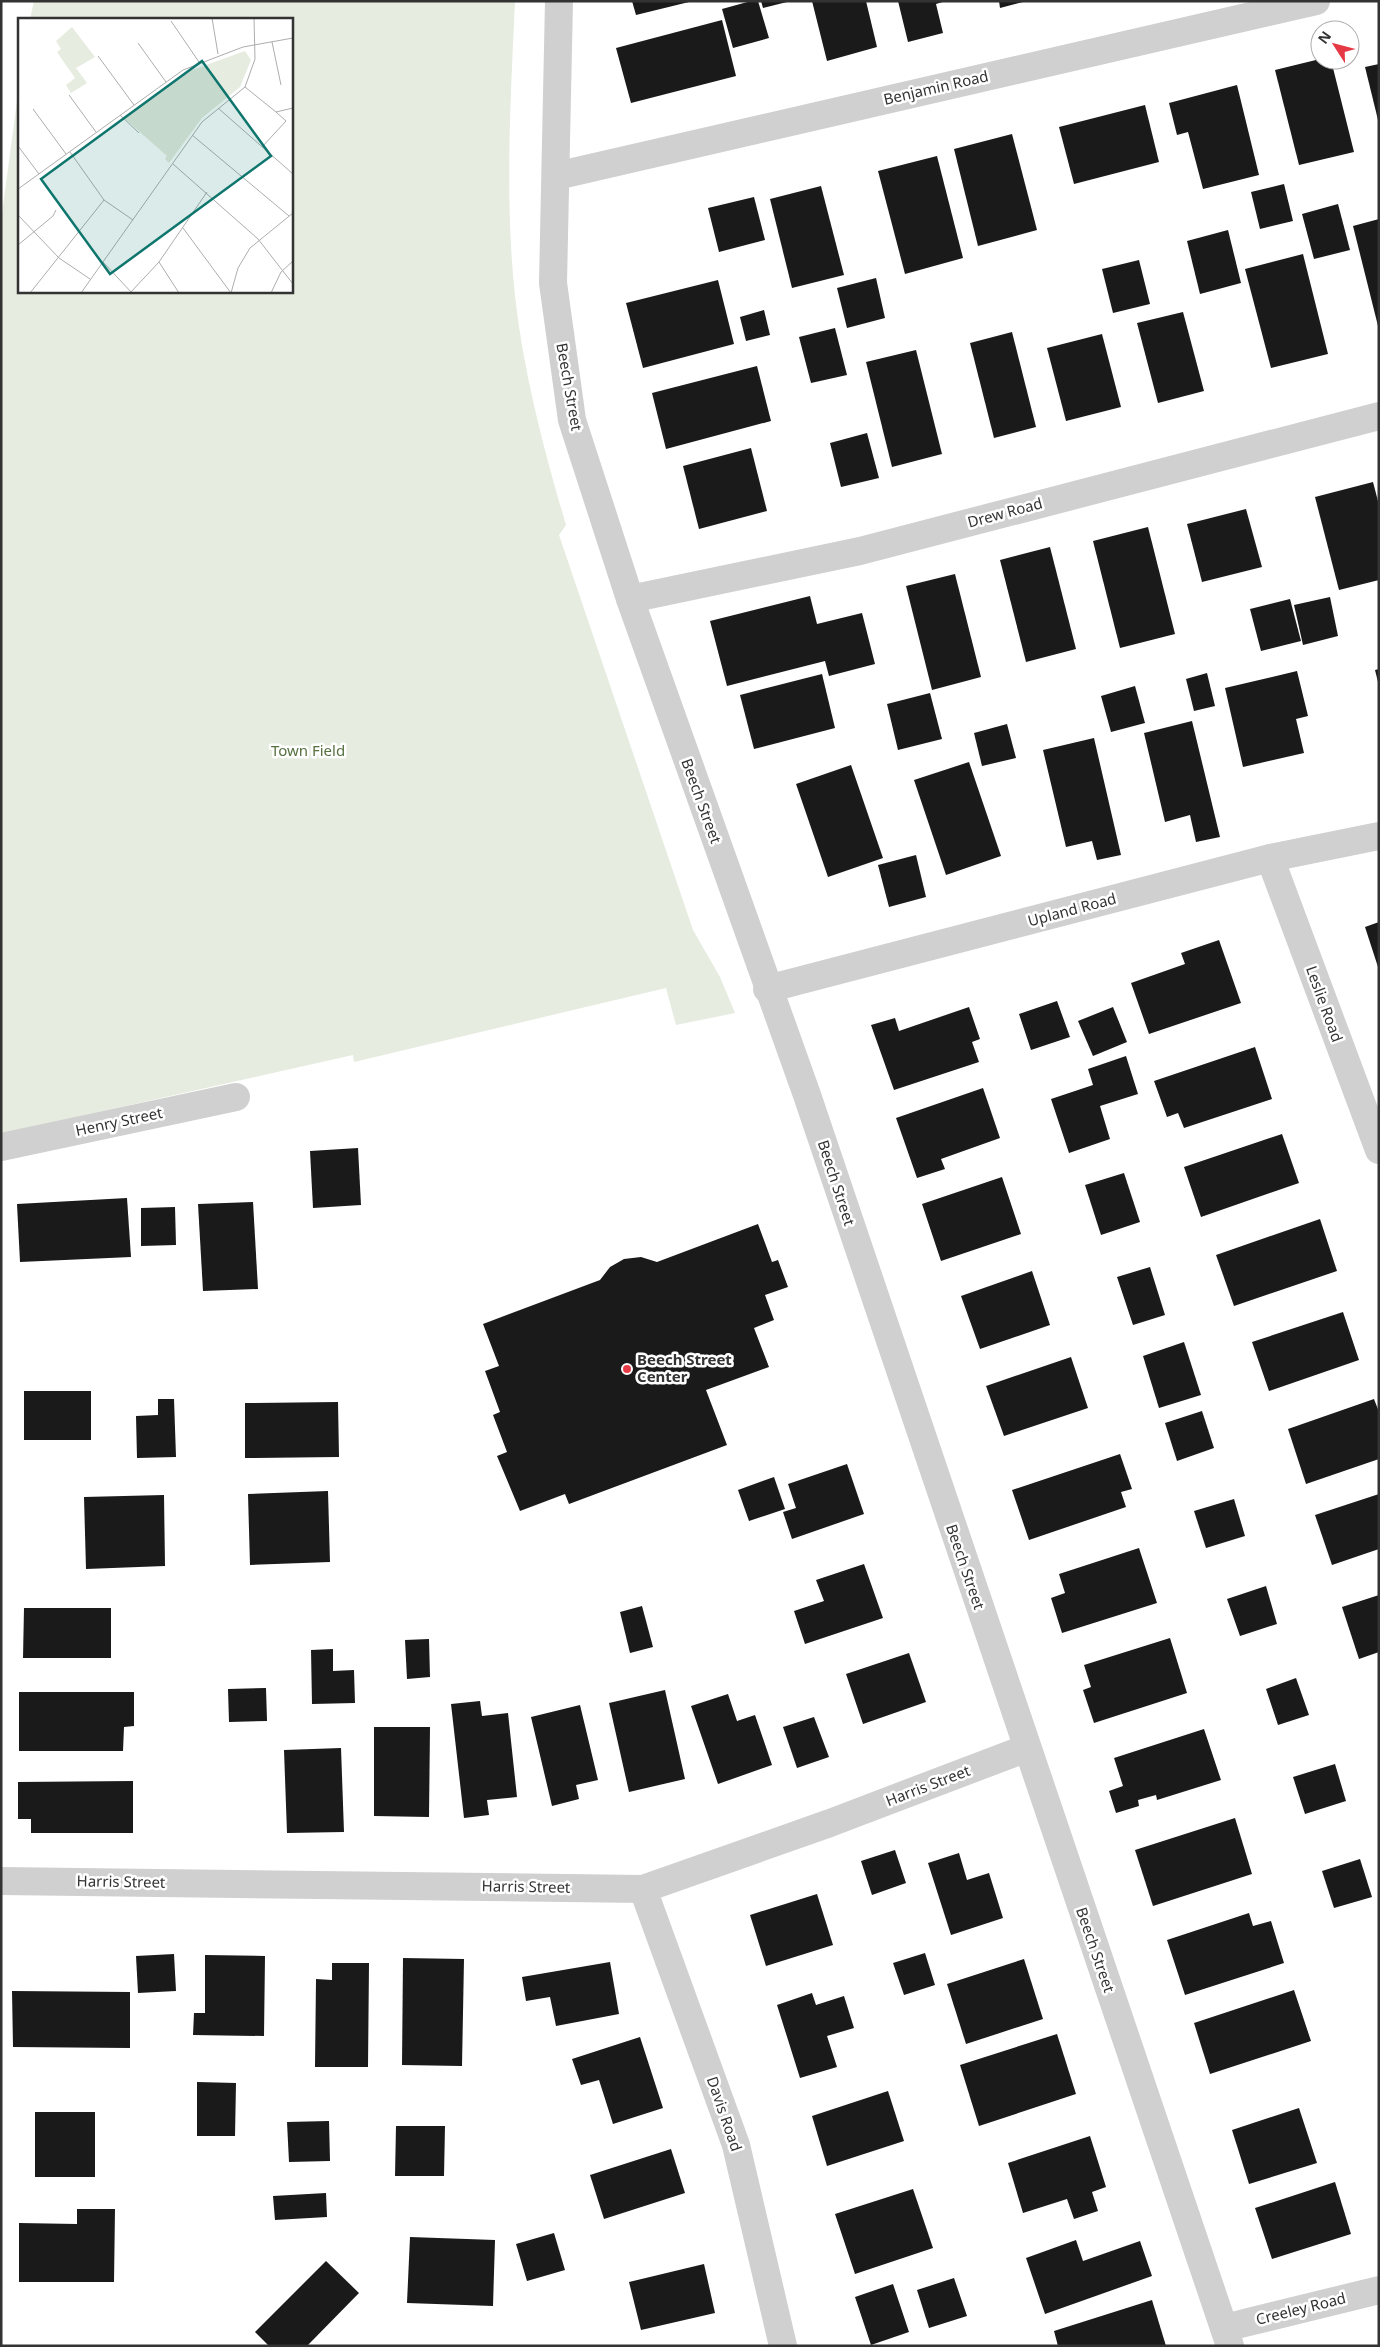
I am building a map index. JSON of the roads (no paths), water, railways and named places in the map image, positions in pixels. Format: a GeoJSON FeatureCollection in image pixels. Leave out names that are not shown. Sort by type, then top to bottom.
{"type":"FeatureCollection","features":[{"type":"Feature","properties":{"kind":"street","name":"Beech Street"},"geometry":{"type":"LineString","coordinates":[[560,1],[553,283],[572,420],[630,599],[767,989],[807,1095],[1227,2337]]}},
{"type":"Feature","properties":{"kind":"street","name":"Benjamin Road"},"geometry":{"type":"LineString","coordinates":[[556,176],[1227,11],[1316,1]]}},
{"type":"Feature","properties":{"kind":"street","name":"Drew Road"},"geometry":{"type":"LineString","coordinates":[[630,599],[860,551],[1379,416]]}},
{"type":"Feature","properties":{"kind":"street","name":"Upland Road"},"geometry":{"type":"LineString","coordinates":[[767,989],[1270,858],[1379,836]]}},
{"type":"Feature","properties":{"kind":"street","name":"Leslie Road"},"geometry":{"type":"LineString","coordinates":[[1270,858],[1379,1150]]}},
{"type":"Feature","properties":{"kind":"street","name":"Henry Street"},"geometry":{"type":"LineString","coordinates":[[1,1146],[236,1097]]}},
{"type":"Feature","properties":{"kind":"street","name":"Harris Street"},"geometry":{"type":"LineString","coordinates":[[1,1881],[643,1889],[830,1823],[1027,1748]]}},
{"type":"Feature","properties":{"kind":"street","name":"Davis Road"},"geometry":{"type":"LineString","coordinates":[[643,1889],[736,2145],[783,2346]]}},
{"type":"Feature","properties":{"kind":"street","name":"Creeley Road"},"geometry":{"type":"LineString","coordinates":[[1227,2337],[1379,2290]]}},
{"type":"Feature","properties":{"kind":"place","name":"Beech Street Center"},"geometry":{"type":"Point","coordinates":[627,1369]}},
{"type":"Feature","properties":{"kind":"park label","name":"Town Field"},"geometry":{"type":"Point","coordinates":[308,751]}}]}
